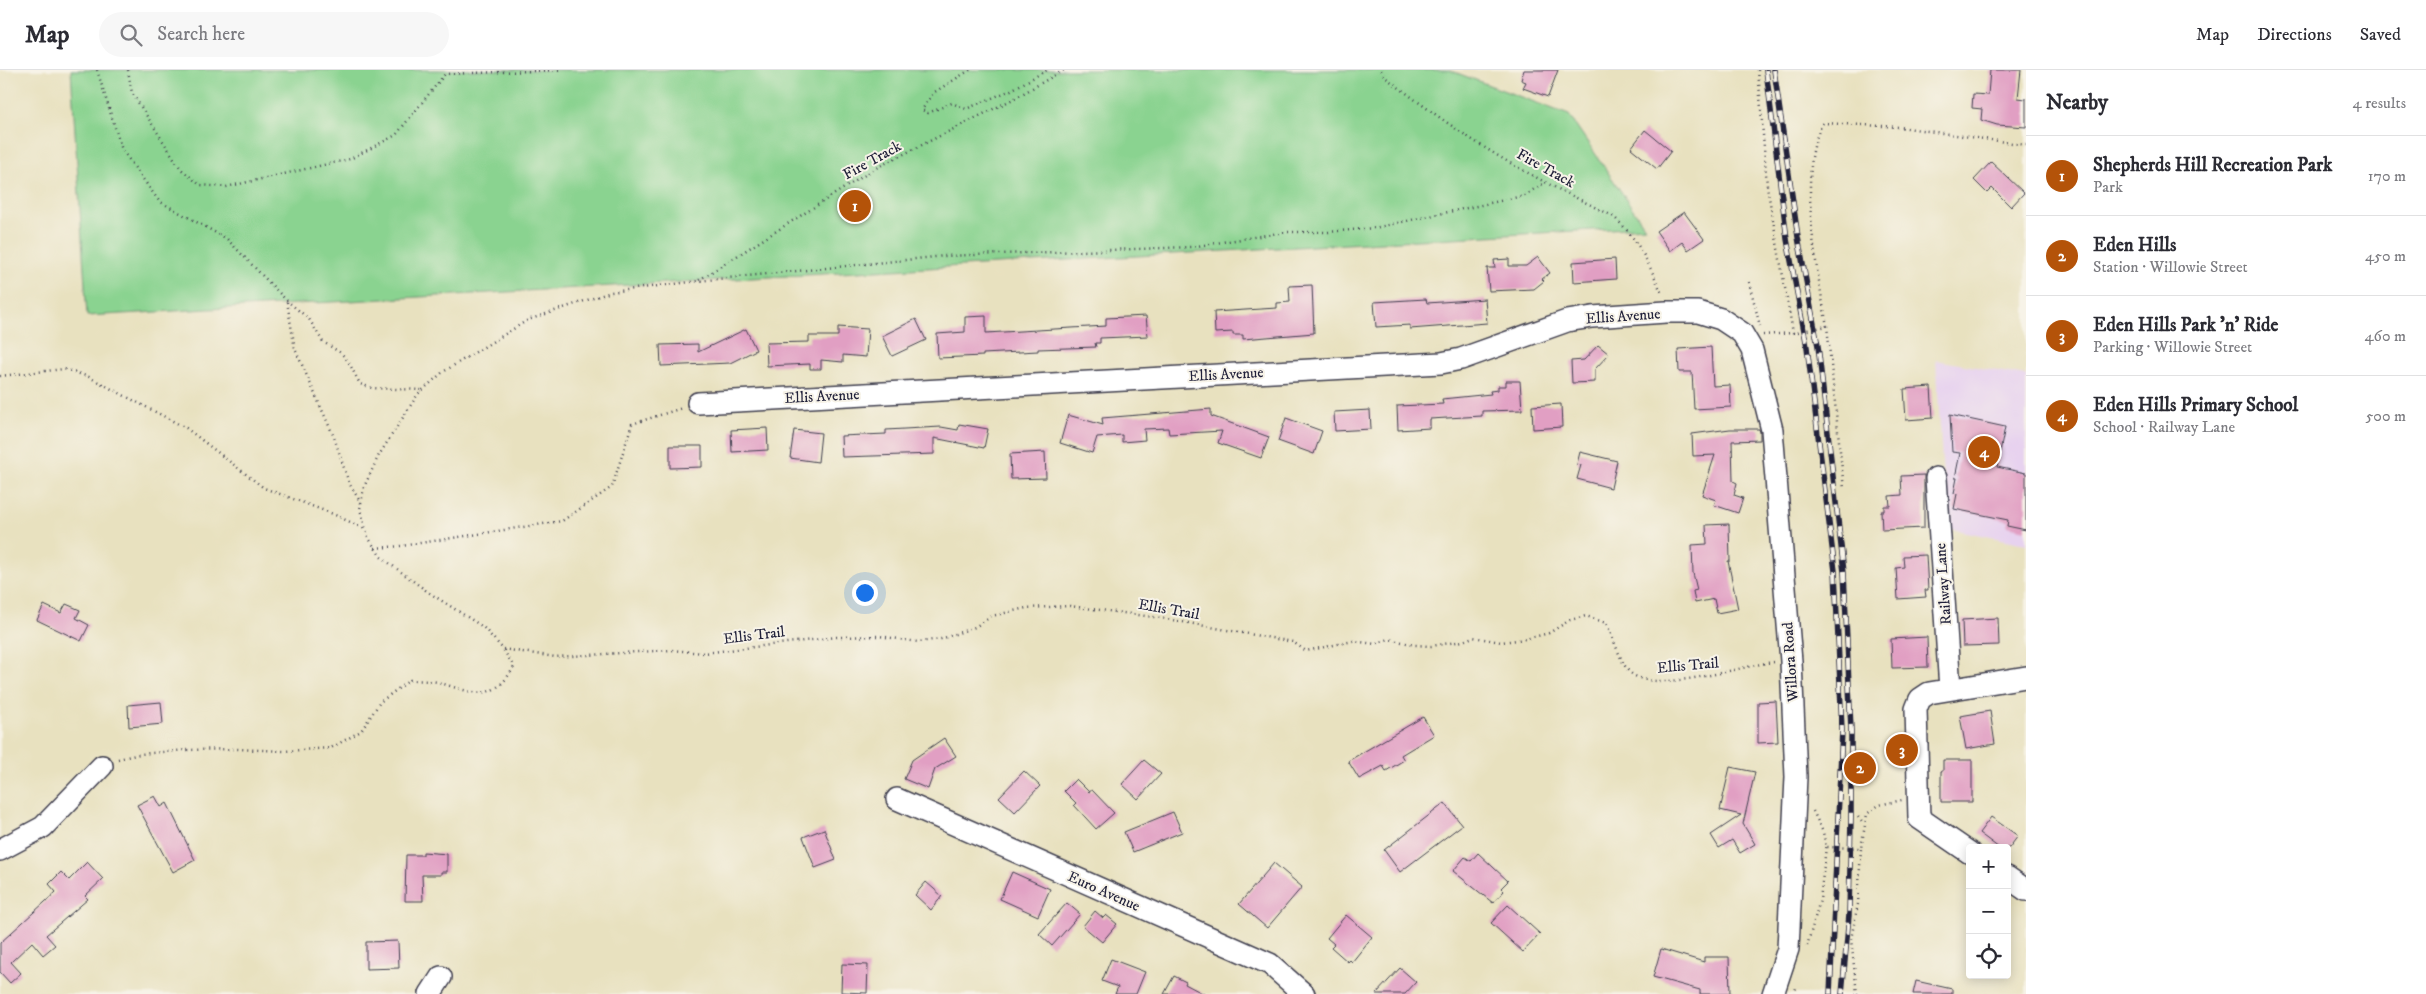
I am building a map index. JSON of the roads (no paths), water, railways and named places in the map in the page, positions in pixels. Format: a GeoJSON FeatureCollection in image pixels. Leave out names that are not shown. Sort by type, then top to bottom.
{"type":"FeatureCollection","features":[{"type":"Feature","properties":{"kind":"street","name":"Ellis Avenue"},"geometry":{"type":"LineString","coordinates":[[698,403],[1441,363],[1462,359],[1567,321],[1592,317],[1666,312],[1698,312],[1721,319],[1752,334]]}},
{"type":"Feature","properties":{"kind":"street","name":"Willora Road"},"geometry":{"type":"LineString","coordinates":[[1752,334],[1772,430],[1791,661],[1796,802],[1788,949],[1773,994]]}},
{"type":"Feature","properties":{"kind":"street","name":"Railway Lane"},"geometry":{"type":"LineString","coordinates":[[1936,478],[1940,691]]}},
{"type":"Feature","properties":{"kind":"street"},"geometry":{"type":"LineString","coordinates":[[1966,850],[1919,818],[1916,709],[1920,699],[1940,691],[2026,677]]}},
{"type":"Feature","properties":{"kind":"street"},"geometry":{"type":"LineString","coordinates":[[0,850],[44,827],[102,766]]}},
{"type":"Feature","properties":{"kind":"street","name":"Euro Avenue"},"geometry":{"type":"LineString","coordinates":[[897,799],[1270,964],[1304,994]]}},
{"type":"Feature","properties":{"kind":"street"},"geometry":{"type":"LineString","coordinates":[[2011,881],[2026,890]]}},
{"type":"Feature","properties":{"kind":"railway"},"geometry":{"type":"LineString","coordinates":[[1766,70],[1787,239],[1807,347],[1835,571],[1842,730],[1830,994]]}},
{"type":"Feature","properties":{"kind":"railway"},"geometry":{"type":"LineString","coordinates":[[1774,70],[1798,237],[1818,346],[1844,572],[1851,730],[1851,817],[1849,915],[1842,994]]}},
{"type":"Feature","properties":{"kind":"place","name":"Shepherds Hill Recreation Park"},"geometry":{"type":"Point","coordinates":[855,206]}},
{"type":"Feature","properties":{"kind":"place","name":"Eden Hills Primary School"},"geometry":{"type":"Point","coordinates":[1984,452]}},
{"type":"Feature","properties":{"kind":"place","name":"Eden Hills Park 'n' Ride"},"geometry":{"type":"Point","coordinates":[1902,750]}},
{"type":"Feature","properties":{"kind":"place","name":"Eden Hills"},"geometry":{"type":"Point","coordinates":[1860,768]}}]}
